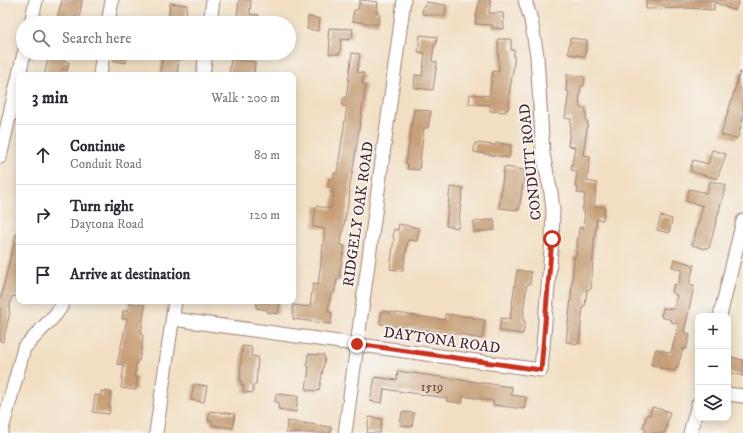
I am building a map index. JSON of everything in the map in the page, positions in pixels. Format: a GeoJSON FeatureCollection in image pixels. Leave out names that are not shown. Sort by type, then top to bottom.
{"type":"FeatureCollection","features":[{"type":"Feature","properties":{"kind":"street"},"geometry":{"type":"LineString","coordinates":[[33,16],[36,0]]}},
{"type":"Feature","properties":{"kind":"street"},"geometry":{"type":"LineString","coordinates":[[109,16],[112,0]]}},
{"type":"Feature","properties":{"kind":"street"},"geometry":{"type":"LineString","coordinates":[[211,16],[213,0]]}},
{"type":"Feature","properties":{"kind":"street","name":"RIDGELY OAK ROAD"},"geometry":{"type":"LineString","coordinates":[[345,433],[404,0]]}},
{"type":"Feature","properties":{"kind":"street","name":"CONDUIT ROAD"},"geometry":{"type":"LineString","coordinates":[[525,0],[535,41],[543,154],[553,210],[541,370]]}},
{"type":"Feature","properties":{"kind":"street"},"geometry":{"type":"LineString","coordinates":[[20,72],[22,60]]}},
{"type":"Feature","properties":{"kind":"street"},"geometry":{"type":"LineString","coordinates":[[100,72],[102,60]]}},
{"type":"Feature","properties":{"kind":"street"},"geometry":{"type":"LineString","coordinates":[[203,72],[205,60]]}},
{"type":"Feature","properties":{"kind":"street"},"geometry":{"type":"LineString","coordinates":[[0,157],[16,88]]}},
{"type":"Feature","properties":{"kind":"street"},"geometry":{"type":"LineString","coordinates":[[721,313],[743,221]]}},
{"type":"Feature","properties":{"kind":"street"},"geometry":{"type":"LineString","coordinates":[[1,433],[24,348],[55,315],[62,304]]}},
{"type":"Feature","properties":{"kind":"street"},"geometry":{"type":"LineString","coordinates":[[156,433],[175,304]]}},
{"type":"Feature","properties":{"kind":"street","name":"DAYTONA ROAD"},"geometry":{"type":"LineString","coordinates":[[173,319],[541,370]]}},
{"type":"Feature","properties":{"kind":"street"},"geometry":{"type":"LineString","coordinates":[[731,394],[743,396]]}},
{"type":"Feature","properties":{"kind":"street"},"geometry":{"type":"LineString","coordinates":[[690,433],[695,415]]}},
{"type":"Feature","properties":{"kind":"building"},"geometry":{"type":"Polygon","coordinates":[[[62,0],[82,0],[80,16],[58,16],[62,0]]]}},
{"type":"Feature","properties":{"kind":"building"},"geometry":{"type":"Polygon","coordinates":[[[239,0],[251,0],[250,14],[259,15],[259,16],[237,16],[239,0]]]}},
{"type":"Feature","properties":{"kind":"building"},"geometry":{"type":"Polygon","coordinates":[[[360,0],[378,2],[376,13],[380,13],[378,25],[352,21],[354,10],[358,10],[360,0]]]}},
{"type":"Feature","properties":{"kind":"building"},"geometry":{"type":"Polygon","coordinates":[[[479,0],[491,0],[489,13],[503,13],[504,29],[492,28],[492,25],[475,24],[479,0]]]}},
{"type":"Feature","properties":{"kind":"building"},"geometry":{"type":"Polygon","coordinates":[[[646,0],[739,0],[735,11],[714,2],[714,10],[688,8],[646,9],[646,0]]]}},
{"type":"Feature","properties":{"kind":"building"},"geometry":{"type":"Polygon","coordinates":[[[426,2],[446,5],[445,16],[422,14],[423,6],[426,6],[426,2]]]}},
{"type":"Feature","properties":{"kind":"building"},"geometry":{"type":"Polygon","coordinates":[[[170,3],[187,5],[186,16],[169,16],[170,3]]]}},
{"type":"Feature","properties":{"kind":"building"},"geometry":{"type":"Polygon","coordinates":[[[308,17],[320,19],[318,31],[307,29],[308,17]]]}},
{"type":"Feature","properties":{"kind":"building"},"geometry":{"type":"Polygon","coordinates":[[[329,28],[353,29],[352,38],[349,37],[349,40],[341,39],[340,54],[329,54],[329,28]]]}},
{"type":"Feature","properties":{"kind":"building"},"geometry":{"type":"Polygon","coordinates":[[[420,35],[437,37],[436,45],[434,45],[432,62],[437,62],[433,90],[414,88],[415,75],[422,76],[425,53],[418,52],[420,35]]]}},
{"type":"Feature","properties":{"kind":"building"},"geometry":{"type":"Polygon","coordinates":[[[570,38],[587,40],[585,56],[568,54],[570,38]]]}},
{"type":"Feature","properties":{"kind":"building"},"geometry":{"type":"Polygon","coordinates":[[[498,39],[511,39],[511,50],[514,50],[514,63],[508,110],[506,109],[506,112],[490,111],[490,105],[469,104],[470,94],[489,96],[493,71],[499,72],[498,39]]]}},
{"type":"Feature","properties":{"kind":"building"},"geometry":{"type":"Polygon","coordinates":[[[352,53],[360,54],[357,72],[364,73],[362,84],[366,84],[349,198],[341,240],[341,245],[345,246],[340,271],[340,280],[337,279],[334,294],[331,293],[328,312],[332,313],[331,324],[293,319],[293,305],[310,307],[313,284],[318,285],[325,229],[313,227],[316,206],[331,209],[334,193],[332,193],[333,188],[328,187],[329,178],[333,179],[334,173],[337,173],[347,107],[342,106],[343,98],[346,98],[352,53]]]}},
{"type":"Feature","properties":{"kind":"building"},"geometry":{"type":"Polygon","coordinates":[[[48,60],[64,60],[69,62],[67,71],[62,69],[62,72],[45,72],[48,60]]]}},
{"type":"Feature","properties":{"kind":"building"},"geometry":{"type":"Polygon","coordinates":[[[114,60],[126,60],[126,63],[114,60]]]}},
{"type":"Feature","properties":{"kind":"building"},"geometry":{"type":"Polygon","coordinates":[[[162,60],[179,60],[177,72],[160,72],[162,60]]]}},
{"type":"Feature","properties":{"kind":"building"},"geometry":{"type":"Polygon","coordinates":[[[231,60],[255,62],[254,72],[229,72],[231,60]]]}},
{"type":"Feature","properties":{"kind":"building"},"geometry":{"type":"Polygon","coordinates":[[[740,72],[743,72],[743,119],[738,137],[736,139],[721,135],[740,72]]]}},
{"type":"Feature","properties":{"kind":"building"},"geometry":{"type":"Polygon","coordinates":[[[567,74],[585,77],[584,86],[581,86],[579,103],[580,108],[586,109],[586,121],[588,122],[583,155],[590,156],[587,181],[597,183],[594,206],[605,207],[603,220],[597,219],[591,289],[587,290],[585,306],[583,306],[579,344],[566,342],[574,256],[576,256],[579,228],[583,228],[585,212],[582,212],[585,194],[577,193],[578,187],[575,187],[577,171],[571,170],[575,147],[568,146],[571,119],[565,118],[569,91],[566,91],[567,74]]]}},
{"type":"Feature","properties":{"kind":"building"},"geometry":{"type":"Polygon","coordinates":[[[414,109],[431,111],[428,128],[424,128],[419,170],[407,169],[408,164],[406,164],[414,109]]]}},
{"type":"Feature","properties":{"kind":"building"},"geometry":{"type":"Polygon","coordinates":[[[475,143],[511,145],[509,158],[474,152],[475,143]]]}},
{"type":"Feature","properties":{"kind":"building"},"geometry":{"type":"Polygon","coordinates":[[[712,150],[726,154],[717,179],[690,171],[693,160],[708,164],[712,150]]]}},
{"type":"Feature","properties":{"kind":"building"},"geometry":{"type":"Polygon","coordinates":[[[504,167],[525,170],[519,210],[499,208],[504,167]]]}},
{"type":"Feature","properties":{"kind":"building"},"geometry":{"type":"Polygon","coordinates":[[[710,181],[726,185],[709,248],[705,247],[705,249],[692,245],[703,206],[686,201],[689,189],[707,193],[710,181]]]}},
{"type":"Feature","properties":{"kind":"building"},"geometry":{"type":"Polygon","coordinates":[[[450,187],[463,188],[458,228],[446,226],[450,187]]]}},
{"type":"Feature","properties":{"kind":"building"},"geometry":{"type":"Polygon","coordinates":[[[661,216],[672,219],[669,233],[657,230],[661,216]]]}},
{"type":"Feature","properties":{"kind":"building"},"geometry":{"type":"Polygon","coordinates":[[[494,219],[495,230],[474,232],[473,222],[494,219]]]}},
{"type":"Feature","properties":{"kind":"building"},"geometry":{"type":"Polygon","coordinates":[[[399,224],[419,228],[417,241],[408,240],[403,271],[390,269],[394,229],[398,230],[399,224]]]}},
{"type":"Feature","properties":{"kind":"building"},"geometry":{"type":"Polygon","coordinates":[[[16,234],[16,297],[12,296],[3,342],[0,341],[0,301],[16,234]]]}},
{"type":"Feature","properties":{"kind":"building"},"geometry":{"type":"Polygon","coordinates":[[[674,259],[694,265],[689,285],[694,286],[684,332],[690,334],[686,349],[683,348],[675,371],[651,365],[656,349],[671,353],[679,324],[661,317],[663,308],[674,309],[677,295],[672,293],[674,284],[678,285],[682,270],[672,267],[674,259]]]}},
{"type":"Feature","properties":{"kind":"building"},"geometry":{"type":"Polygon","coordinates":[[[517,270],[531,272],[530,284],[527,284],[523,312],[523,321],[525,321],[523,334],[499,331],[501,318],[510,319],[517,270]]]}},
{"type":"Feature","properties":{"kind":"building"},"geometry":{"type":"Polygon","coordinates":[[[129,304],[145,305],[141,334],[143,335],[142,347],[139,361],[137,361],[134,377],[138,377],[136,390],[121,388],[124,365],[117,364],[127,319],[122,319],[123,311],[128,311],[129,304]]]}},
{"type":"Feature","properties":{"kind":"building"},"geometry":{"type":"Polygon","coordinates":[[[257,304],[280,304],[278,314],[267,312],[268,310],[256,308],[257,304]]]}},
{"type":"Feature","properties":{"kind":"building"},"geometry":{"type":"Polygon","coordinates":[[[382,311],[445,320],[445,314],[485,320],[482,339],[466,335],[380,324],[382,311]]]}},
{"type":"Feature","properties":{"kind":"building"},"geometry":{"type":"Polygon","coordinates":[[[242,346],[252,347],[251,356],[258,357],[256,385],[253,385],[253,393],[243,392],[244,385],[241,385],[242,346]]]}},
{"type":"Feature","properties":{"kind":"building"},"geometry":{"type":"Polygon","coordinates":[[[308,354],[324,355],[325,358],[319,391],[306,390],[309,367],[307,366],[308,354]]]}},
{"type":"Feature","properties":{"kind":"building"},"geometry":{"type":"Polygon","coordinates":[[[732,357],[743,360],[743,376],[731,373],[732,357]]]}},
{"type":"Feature","properties":{"kind":"building"},"geometry":{"type":"Polygon","coordinates":[[[398,371],[512,387],[511,395],[526,397],[524,409],[493,405],[493,401],[463,396],[462,403],[446,401],[447,398],[384,389],[382,403],[370,401],[375,377],[397,380],[398,371]]]}},
{"type":"Feature","properties":{"kind":"building"},"geometry":{"type":"Polygon","coordinates":[[[194,384],[207,386],[204,402],[191,400],[194,384]]]}},
{"type":"Feature","properties":{"kind":"building"},"geometry":{"type":"Polygon","coordinates":[[[101,391],[111,392],[109,414],[93,412],[95,395],[101,396],[101,391]]]}},
{"type":"Feature","properties":{"kind":"building"},"geometry":{"type":"Polygon","coordinates":[[[276,394],[298,396],[296,412],[278,409],[279,402],[275,402],[276,394]]]}},
{"type":"Feature","properties":{"kind":"building"},"geometry":{"type":"Polygon","coordinates":[[[652,407],[670,412],[665,433],[645,433],[646,429],[643,428],[647,414],[650,415],[652,407]]]}},
{"type":"Feature","properties":{"kind":"building"},"geometry":{"type":"Polygon","coordinates":[[[210,411],[235,414],[233,428],[211,425],[212,421],[208,421],[210,411]]]}},
{"type":"Feature","properties":{"kind":"building"},"geometry":{"type":"Polygon","coordinates":[[[402,412],[414,413],[412,427],[400,425],[402,412]]]}},
{"type":"Feature","properties":{"kind":"building"},"geometry":{"type":"Polygon","coordinates":[[[369,417],[382,419],[380,433],[367,433],[369,417]]]}},
{"type":"Feature","properties":{"kind":"building"},"geometry":{"type":"Polygon","coordinates":[[[287,421],[331,427],[331,433],[286,433],[287,421]]]}},
{"type":"Feature","properties":{"kind":"route"},"geometry":{"type":"LineString","coordinates":[[357,344],[541,370],[552,239]]}}]}
